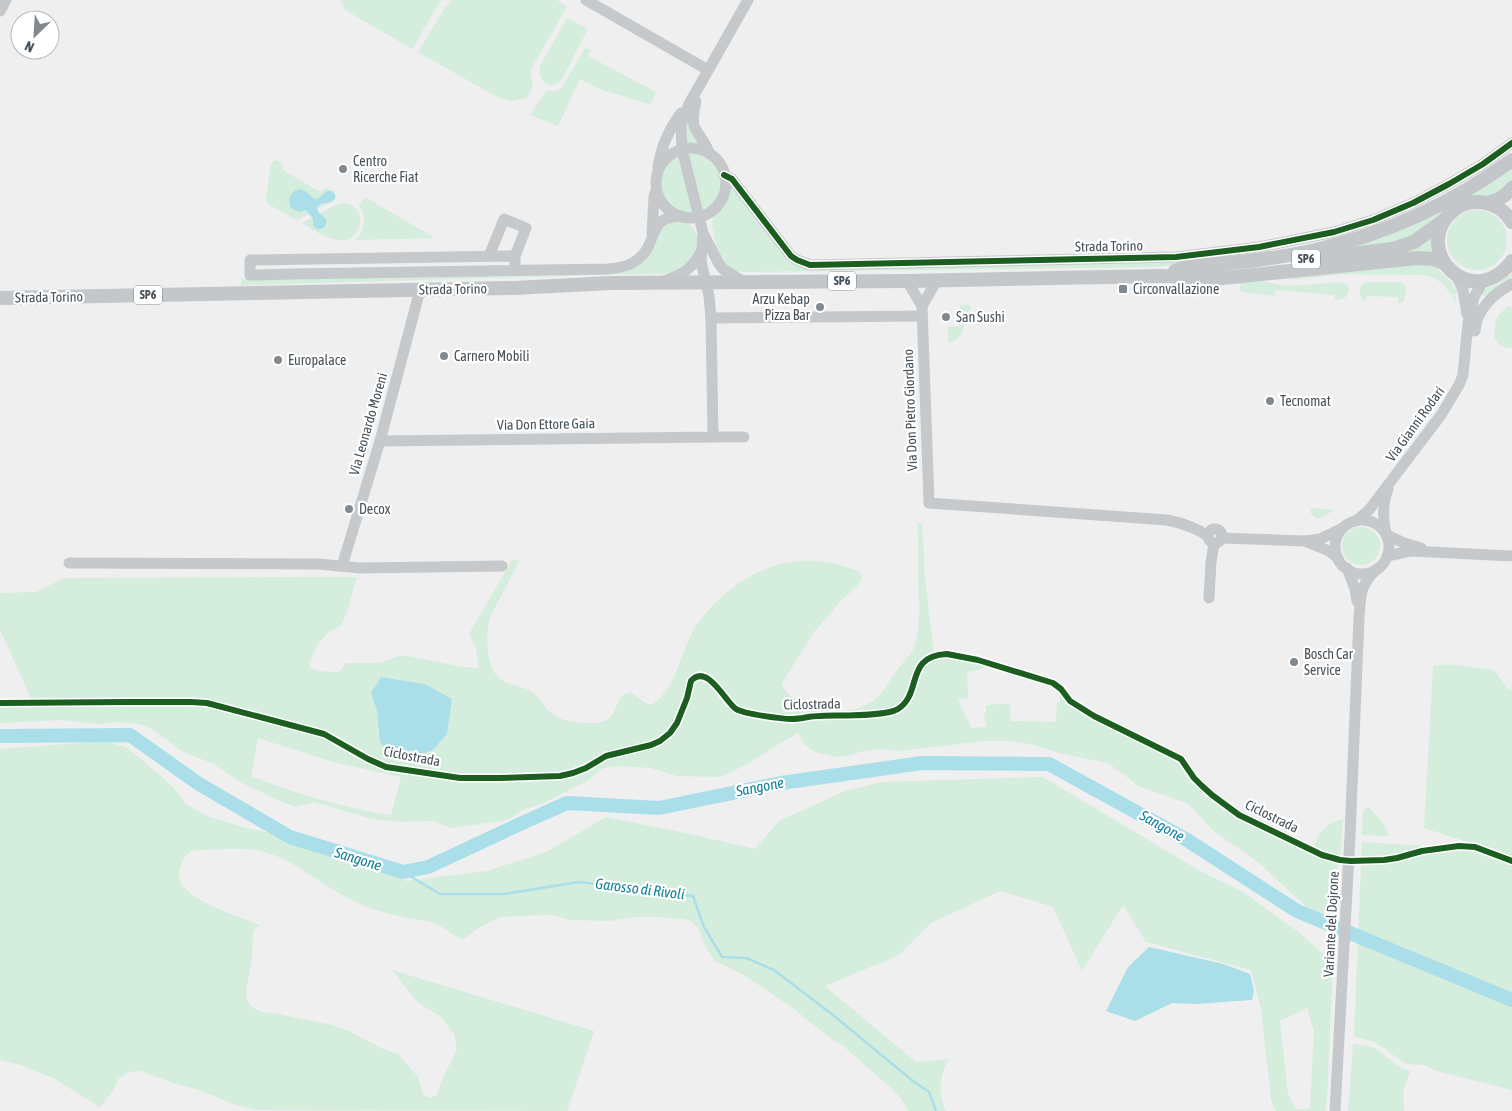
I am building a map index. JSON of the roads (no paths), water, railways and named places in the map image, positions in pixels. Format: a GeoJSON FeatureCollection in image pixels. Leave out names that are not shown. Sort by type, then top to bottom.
{"type":"FeatureCollection","features":[{"type":"Feature","properties":{"kind":"main road","name":"SP6"},"geometry":{"type":"LineString","coordinates":[[1160,276],[1183,268],[1286,256],[1359,238],[1418,215],[1460,193],[1512,160]]}},
{"type":"Feature","properties":{"kind":"main road","name":"SP6"},"geometry":{"type":"LineString","coordinates":[[1443,221],[1452,211],[1464,204],[1473,202],[1487,203],[1504,197],[1512,188]]}},
{"type":"Feature","properties":{"kind":"main road"},"geometry":{"type":"LineString","coordinates":[[1487,203],[1502,210],[1512,222]]}},
{"type":"Feature","properties":{"kind":"main road","name":"Strada Torino"},"geometry":{"type":"LineString","coordinates":[[1160,276],[1393,249],[1414,242],[1443,221]]}},
{"type":"Feature","properties":{"kind":"main road"},"geometry":{"type":"LineString","coordinates":[[1443,221],[1439,232],[1438,245],[1440,256],[1445,264]]}},
{"type":"Feature","properties":{"kind":"main road","name":"Strada Torino"},"geometry":{"type":"LineString","coordinates":[[0,298],[514,288],[610,283],[907,281],[1160,276],[1223,278],[1428,258],[1434,258],[1445,264]]}},
{"type":"Feature","properties":{"kind":"main road","name":"SP6"},"geometry":{"type":"LineString","coordinates":[[1445,264],[1456,274],[1473,281],[1484,280]]}},
{"type":"Feature","properties":{"kind":"main road"},"geometry":{"type":"LineString","coordinates":[[1484,280],[1497,276],[1510,266]]}},
{"type":"Feature","properties":{"kind":"street"},"geometry":{"type":"LineString","coordinates":[[0,11],[6,0]]}},
{"type":"Feature","properties":{"kind":"street"},"geometry":{"type":"LineString","coordinates":[[586,0],[708,70]]}},
{"type":"Feature","properties":{"kind":"street"},"geometry":{"type":"LineString","coordinates":[[713,437],[711,318],[707,282],[712,272],[713,263],[707,252],[682,149],[681,125],[689,104],[748,0]]}},
{"type":"Feature","properties":{"kind":"street"},"geometry":{"type":"LineString","coordinates":[[699,86],[693,114],[693,126],[710,154]]}},
{"type":"Feature","properties":{"kind":"street"},"geometry":{"type":"LineString","coordinates":[[652,235],[654,197],[660,157],[668,133],[689,104]]}},
{"type":"Feature","properties":{"kind":"street","name":"Strada Torino"},"geometry":{"type":"LineString","coordinates":[[710,154],[722,168],[724,175],[732,179],[791,256],[810,265],[1176,257],[1268,245],[1334,232],[1373,220],[1413,203],[1449,184],[1483,164],[1512,143]]}},
{"type":"Feature","properties":{"kind":"street"},"geometry":{"type":"LineString","coordinates":[[658,171],[667,158],[682,149],[696,148],[710,154]]}},
{"type":"Feature","properties":{"kind":"street"},"geometry":{"type":"LineString","coordinates":[[652,235],[663,220],[681,216],[698,216],[709,212],[719,203],[725,190],[724,175]]}},
{"type":"Feature","properties":{"kind":"street"},"geometry":{"type":"LineString","coordinates":[[656,188],[658,195],[667,208],[681,216]]}},
{"type":"Feature","properties":{"kind":"street","name":"Strada Torino"},"geometry":{"type":"LineString","coordinates":[[478,271],[504,219],[526,228],[515,256],[515,270]]}},
{"type":"Feature","properties":{"kind":"street","name":"Strada Torino"},"geometry":{"type":"LineString","coordinates":[[515,256],[250,260],[250,275],[607,269],[626,267],[641,258],[649,245],[652,235]]}},
{"type":"Feature","properties":{"kind":"street"},"geometry":{"type":"LineString","coordinates":[[707,252],[723,268],[744,282]]}},
{"type":"Feature","properties":{"kind":"street"},"geometry":{"type":"LineString","coordinates":[[659,283],[685,272],[707,252]]}},
{"type":"Feature","properties":{"kind":"street","name":"Via Gianni Rodari"},"geometry":{"type":"LineString","coordinates":[[1456,274],[1463,290],[1468,323]]}},
{"type":"Feature","properties":{"kind":"street"},"geometry":{"type":"LineString","coordinates":[[922,311],[937,280]]}},
{"type":"Feature","properties":{"kind":"street","name":"Via Gianni Rodari"},"geometry":{"type":"LineString","coordinates":[[1356,521],[1369,510],[1392,481],[1454,395],[1463,376],[1468,323],[1474,297],[1484,280]]}},
{"type":"Feature","properties":{"kind":"street"},"geometry":{"type":"LineString","coordinates":[[907,281],[922,311]]}},
{"type":"Feature","properties":{"kind":"street"},"geometry":{"type":"LineString","coordinates":[[1463,376],[1473,352],[1475,325],[1479,313],[1497,294],[1512,284]]}},
{"type":"Feature","properties":{"kind":"street","name":"Via Leonardo Moreni"},"geometry":{"type":"LineString","coordinates":[[342,566],[380,440],[420,290]]}},
{"type":"Feature","properties":{"kind":"street"},"geometry":{"type":"LineString","coordinates":[[711,318],[922,311]]}},
{"type":"Feature","properties":{"kind":"street","name":"Via Don Pietro Giordano"},"geometry":{"type":"LineString","coordinates":[[922,311],[929,503],[1167,520],[1189,526],[1215,539]]}},
{"type":"Feature","properties":{"kind":"street","name":"Via Don Ettore Gaia"},"geometry":{"type":"LineString","coordinates":[[380,440],[744,437]]}},
{"type":"Feature","properties":{"kind":"street","name":"Via Gianni Rodari"},"geometry":{"type":"LineString","coordinates":[[1386,534],[1384,504],[1392,481]]}},
{"type":"Feature","properties":{"kind":"street"},"geometry":{"type":"LineString","coordinates":[[1210,598],[1211,562],[1215,539],[1305,542],[1329,536],[1356,521],[1365,520],[1381,528],[1386,534],[1389,548],[1383,564],[1368,573],[1360,573],[1347,568],[1329,551],[1305,542]]}},
{"type":"Feature","properties":{"kind":"street"},"geometry":{"type":"LineString","coordinates":[[1338,558],[1336,544],[1344,527]]}},
{"type":"Feature","properties":{"kind":"street"},"geometry":{"type":"LineString","coordinates":[[1386,534],[1415,546],[1442,552]]}},
{"type":"Feature","properties":{"kind":"street"},"geometry":{"type":"LineString","coordinates":[[1387,556],[1411,551],[1512,556]]}},
{"type":"Feature","properties":{"kind":"street"},"geometry":{"type":"LineString","coordinates":[[69,563],[319,564],[360,568],[502,566]]}},
{"type":"Feature","properties":{"kind":"street","name":"Variante del Dojrone"},"geometry":{"type":"LineString","coordinates":[[1347,568],[1355,589],[1359,618]]}},
{"type":"Feature","properties":{"kind":"street","name":"Variante del Dojrone"},"geometry":{"type":"LineString","coordinates":[[1335,1111],[1350,836],[1359,618],[1363,585],[1367,578],[1377,569]]}},
{"type":"Feature","properties":{"kind":"water"},"geometry":{"type":"Polygon","coordinates":[[[300,189],[314,199],[319,198],[327,191],[332,191],[335,195],[331,202],[320,204],[317,207],[318,211],[327,221],[324,228],[318,229],[313,226],[313,219],[306,210],[299,212],[291,208],[290,196],[300,189]]]}},
{"type":"Feature","properties":{"kind":"water"},"geometry":{"type":"Polygon","coordinates":[[[381,677],[425,684],[452,699],[447,734],[433,750],[410,758],[392,756],[380,742],[377,711],[371,693],[381,677]]]}},
{"type":"Feature","properties":{"kind":"water"},"geometry":{"type":"Polygon","coordinates":[[[1149,947],[1223,964],[1250,974],[1254,990],[1252,1000],[1195,1004],[1172,1003],[1135,1021],[1106,1011],[1128,967],[1149,947]]]}},
{"type":"Feature","properties":{"kind":"waterway","name":"Sangone"},"geometry":{"type":"LineString","coordinates":[[0,736],[130,735],[199,784],[290,837],[403,872],[428,867],[567,803],[659,808],[781,783],[922,763],[1049,764],[1187,840],[1297,911],[1512,1000]]}},
{"type":"Feature","properties":{"kind":"waterway","name":"Garosso di Rivoli"},"geometry":{"type":"LineString","coordinates":[[403,872],[440,894],[504,894],[579,882],[693,896],[704,927],[722,957],[746,958],[774,970],[929,1092],[936,1111]]}},
{"type":"Feature","properties":{"kind":"place","name":"Centro Ricerche Fiat"},"geometry":{"type":"Point","coordinates":[343,169]}},
{"type":"Feature","properties":{"kind":"place","name":"Circonvallazione"},"geometry":{"type":"Point","coordinates":[1123,289]}},
{"type":"Feature","properties":{"kind":"place","name":"Arzu Kebap Pizza Bar"},"geometry":{"type":"Point","coordinates":[820,307]}},
{"type":"Feature","properties":{"kind":"place","name":"San Sushi"},"geometry":{"type":"Point","coordinates":[946,317]}},
{"type":"Feature","properties":{"kind":"place","name":"Carnero Mobili"},"geometry":{"type":"Point","coordinates":[444,356]}},
{"type":"Feature","properties":{"kind":"place","name":"Europalace"},"geometry":{"type":"Point","coordinates":[278,360]}},
{"type":"Feature","properties":{"kind":"place","name":"Tecnomat"},"geometry":{"type":"Point","coordinates":[1270,401]}},
{"type":"Feature","properties":{"kind":"place","name":"Decox"},"geometry":{"type":"Point","coordinates":[349,509]}},
{"type":"Feature","properties":{"kind":"place","name":"Bosch Car Service"},"geometry":{"type":"Point","coordinates":[1294,662]}}]}
